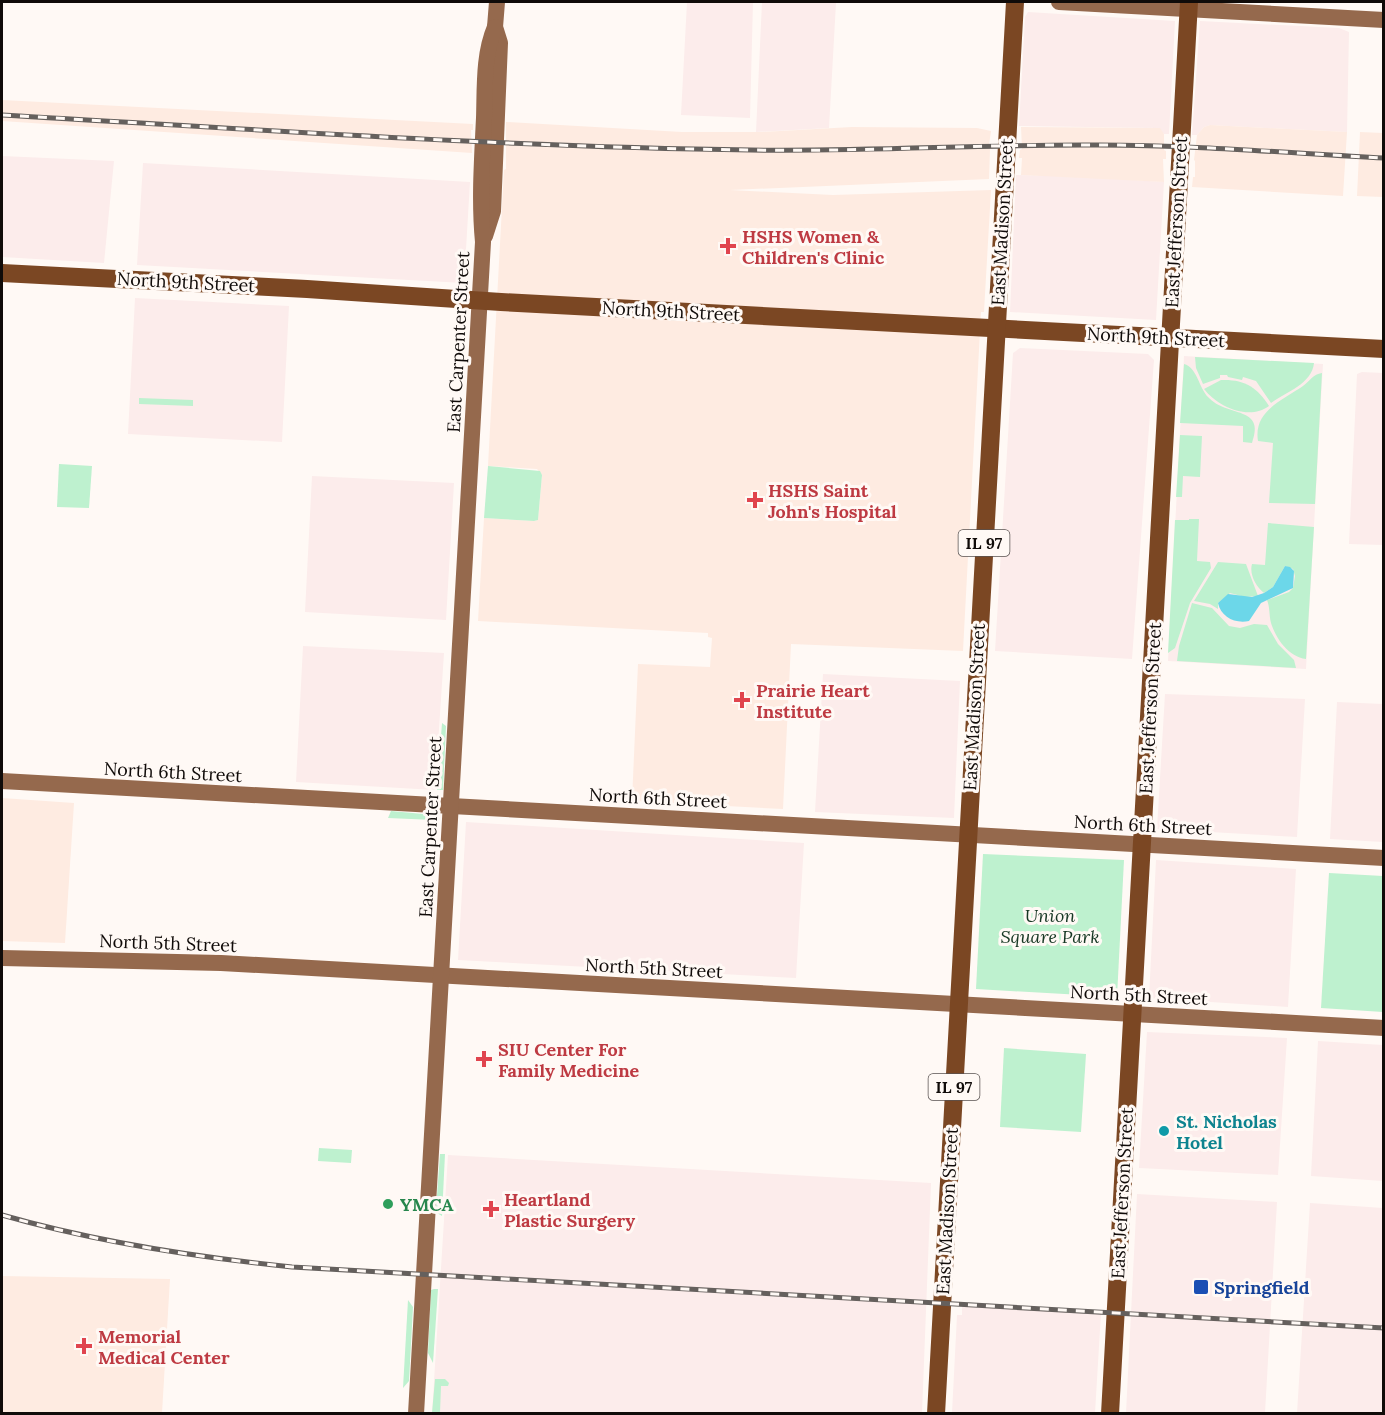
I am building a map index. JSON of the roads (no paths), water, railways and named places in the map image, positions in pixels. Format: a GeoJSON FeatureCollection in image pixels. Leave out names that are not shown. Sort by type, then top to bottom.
{"type":"FeatureCollection","features":[{"type":"Feature","properties":{"kind":"main road","name":"East Carpenter Street"},"geometry":{"type":"LineString","coordinates":[[416,1413],[479,300],[483,242],[493,211],[500,43],[495,27],[497,2]]}},
{"type":"Feature","properties":{"kind":"main road","name":"East Madison Street"},"geometry":{"type":"LineString","coordinates":[[936,1413],[1015,2]]}},
{"type":"Feature","properties":{"kind":"main road"},"geometry":{"type":"LineString","coordinates":[[1059,2],[1189,5],[1383,20]]}},
{"type":"Feature","properties":{"kind":"main road","name":"East Jefferson Street"},"geometry":{"type":"LineString","coordinates":[[1110,1413],[1189,5]]}},
{"type":"Feature","properties":{"kind":"main road","name":"North 9th Street"},"geometry":{"type":"LineString","coordinates":[[2,273],[1383,349]]}},
{"type":"Feature","properties":{"kind":"main road","name":"North 6th Street"},"geometry":{"type":"LineString","coordinates":[[2,781],[1383,858]]}},
{"type":"Feature","properties":{"kind":"main road","name":"North 5th Street"},"geometry":{"type":"LineString","coordinates":[[2,958],[221,963],[1383,1028]]}},
{"type":"Feature","properties":{"kind":"water"},"geometry":{"type":"Polygon","coordinates":[[[1285,566],[1294,571],[1293,588],[1261,603],[1249,621],[1234,620],[1225,616],[1218,603],[1228,594],[1252,597],[1264,593],[1273,587],[1285,566]]]}},
{"type":"Feature","properties":{"kind":"railway"},"geometry":{"type":"LineString","coordinates":[[2,115],[376,137],[657,148],[795,150],[1135,145],[1384,158]]}},
{"type":"Feature","properties":{"kind":"railway"},"geometry":{"type":"LineString","coordinates":[[2,1215],[109,1241],[292,1267],[1384,1328]]}},
{"type":"Feature","properties":{"kind":"place","name":"HSHS Women & Children's Clinic"},"geometry":{"type":"Point","coordinates":[728,246]}},
{"type":"Feature","properties":{"kind":"place","name":"HSHS Saint John's Hospital"},"geometry":{"type":"Point","coordinates":[755,500]}},
{"type":"Feature","properties":{"kind":"place","name":"Prairie Heart Institute"},"geometry":{"type":"Point","coordinates":[742,700]}},
{"type":"Feature","properties":{"kind":"place","name":"SIU Center For Family Medicine"},"geometry":{"type":"Point","coordinates":[484,1059]}},
{"type":"Feature","properties":{"kind":"place","name":"St. Nicholas Hotel"},"geometry":{"type":"Point","coordinates":[1164,1131]}},
{"type":"Feature","properties":{"kind":"place","name":"YMCA"},"geometry":{"type":"Point","coordinates":[388,1204]}},
{"type":"Feature","properties":{"kind":"place","name":"Heartland Plastic Surgery"},"geometry":{"type":"Point","coordinates":[491,1209]}},
{"type":"Feature","properties":{"kind":"place","name":"Springfield"},"geometry":{"type":"Point","coordinates":[1201,1287]}},
{"type":"Feature","properties":{"kind":"place","name":"Memorial Medical Center"},"geometry":{"type":"Point","coordinates":[84,1346]}},
{"type":"Feature","properties":{"kind":"park label","name":"Union Square Park"},"geometry":{"type":"Point","coordinates":[1050,925]}}]}
